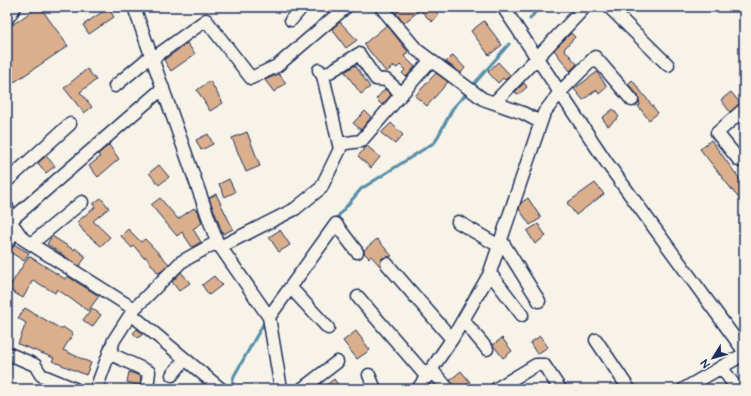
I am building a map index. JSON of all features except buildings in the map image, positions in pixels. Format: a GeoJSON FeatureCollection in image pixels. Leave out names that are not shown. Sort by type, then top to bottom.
{"type":"FeatureCollection","features":[{"type":"Feature","properties":{"kind":"street"},"geometry":{"type":"LineString","coordinates":[[7,19],[15,7]]}},
{"type":"Feature","properties":{"kind":"street"},"geometry":{"type":"LineString","coordinates":[[134,7],[219,245],[269,317],[281,389]]}},
{"type":"Feature","properties":{"kind":"street"},"geometry":{"type":"LineString","coordinates":[[292,20],[302,7]]}},
{"type":"Feature","properties":{"kind":"street"},"geometry":{"type":"LineString","coordinates":[[115,86],[206,20],[251,78],[277,66],[346,7]]}},
{"type":"Feature","properties":{"kind":"street"},"geometry":{"type":"LineString","coordinates":[[381,7],[417,50],[482,99],[523,113],[540,122]]}},
{"type":"Feature","properties":{"kind":"street"},"geometry":{"type":"LineString","coordinates":[[503,7],[607,163],[744,352],[722,368],[684,389]]}},
{"type":"Feature","properties":{"kind":"street"},"geometry":{"type":"LineString","coordinates":[[494,103],[585,7]]}},
{"type":"Feature","properties":{"kind":"street"},"geometry":{"type":"LineString","coordinates":[[609,7],[668,65]]}},
{"type":"Feature","properties":{"kind":"street"},"geometry":{"type":"LineString","coordinates":[[96,389],[114,340],[132,312],[181,262],[295,209],[321,188],[340,149],[321,73],[359,54],[376,79],[386,80],[402,94]]}},
{"type":"Feature","properties":{"kind":"street"},"geometry":{"type":"LineString","coordinates":[[418,389],[452,339],[489,275],[540,122],[560,92],[595,57],[632,100]]}},
{"type":"Feature","properties":{"kind":"street"},"geometry":{"type":"LineString","coordinates":[[339,144],[361,140],[430,61]]}},
{"type":"Feature","properties":{"kind":"street"},"geometry":{"type":"LineString","coordinates":[[7,243],[13,225],[163,88]]}},
{"type":"Feature","properties":{"kind":"street"},"geometry":{"type":"LineString","coordinates":[[744,109],[717,133],[739,160],[744,162]]}},
{"type":"Feature","properties":{"kind":"street"},"geometry":{"type":"LineString","coordinates":[[7,180],[70,124]]}},
{"type":"Feature","properties":{"kind":"street"},"geometry":{"type":"LineString","coordinates":[[31,244],[82,202]]}},
{"type":"Feature","properties":{"kind":"street"},"geometry":{"type":"LineString","coordinates":[[7,207],[13,225],[23,238],[132,312],[221,389]]}},
{"type":"Feature","properties":{"kind":"street"},"geometry":{"type":"LineString","coordinates":[[458,222],[500,243],[540,301]]}},
{"type":"Feature","properties":{"kind":"street"},"geometry":{"type":"LineString","coordinates":[[269,317],[336,224],[357,252]]}},
{"type":"Feature","properties":{"kind":"street"},"geometry":{"type":"LineString","coordinates":[[387,264],[452,339]]}},
{"type":"Feature","properties":{"kind":"street"},"geometry":{"type":"LineString","coordinates":[[489,275],[493,277],[522,314]]}},
{"type":"Feature","properties":{"kind":"street"},"geometry":{"type":"LineString","coordinates":[[291,288],[328,328]]}},
{"type":"Feature","properties":{"kind":"street"},"geometry":{"type":"LineString","coordinates":[[358,297],[429,373],[448,389]]}},
{"type":"Feature","properties":{"kind":"street"},"geometry":{"type":"LineString","coordinates":[[463,320],[487,349]]}},
{"type":"Feature","properties":{"kind":"street"},"geometry":{"type":"LineString","coordinates":[[596,340],[629,389]]}},
{"type":"Feature","properties":{"kind":"street"},"geometry":{"type":"LineString","coordinates":[[7,353],[35,365],[41,375],[75,389]]}},
{"type":"Feature","properties":{"kind":"street"},"geometry":{"type":"LineString","coordinates":[[109,354],[149,372],[147,388]]}},
{"type":"Feature","properties":{"kind":"street"},"geometry":{"type":"LineString","coordinates":[[172,375],[185,359]]}},
{"type":"Feature","properties":{"kind":"street"},"geometry":{"type":"LineString","coordinates":[[302,389],[336,362]]}},
{"type":"Feature","properties":{"kind":"street"},"geometry":{"type":"LineString","coordinates":[[496,389],[536,365],[544,365],[560,389]]}},
{"type":"Feature","properties":{"kind":"street"},"geometry":{"type":"LineString","coordinates":[[722,368],[737,389]]}},
{"type":"Feature","properties":{"kind":"street"},"geometry":{"type":"LineString","coordinates":[[369,375],[375,389]]}},
{"type":"Feature","properties":{"kind":"waterway"},"geometry":{"type":"LineString","coordinates":[[530,19],[539,7]]}},
{"type":"Feature","properties":{"kind":"waterway"},"geometry":{"type":"LineString","coordinates":[[474,84],[509,44]]}},
{"type":"Feature","properties":{"kind":"waterway"},"geometry":{"type":"LineString","coordinates":[[335,220],[361,189],[435,142],[453,108],[465,95]]}},
{"type":"Feature","properties":{"kind":"waterway"},"geometry":{"type":"LineString","coordinates":[[231,389],[234,376],[265,321]]}}]}
